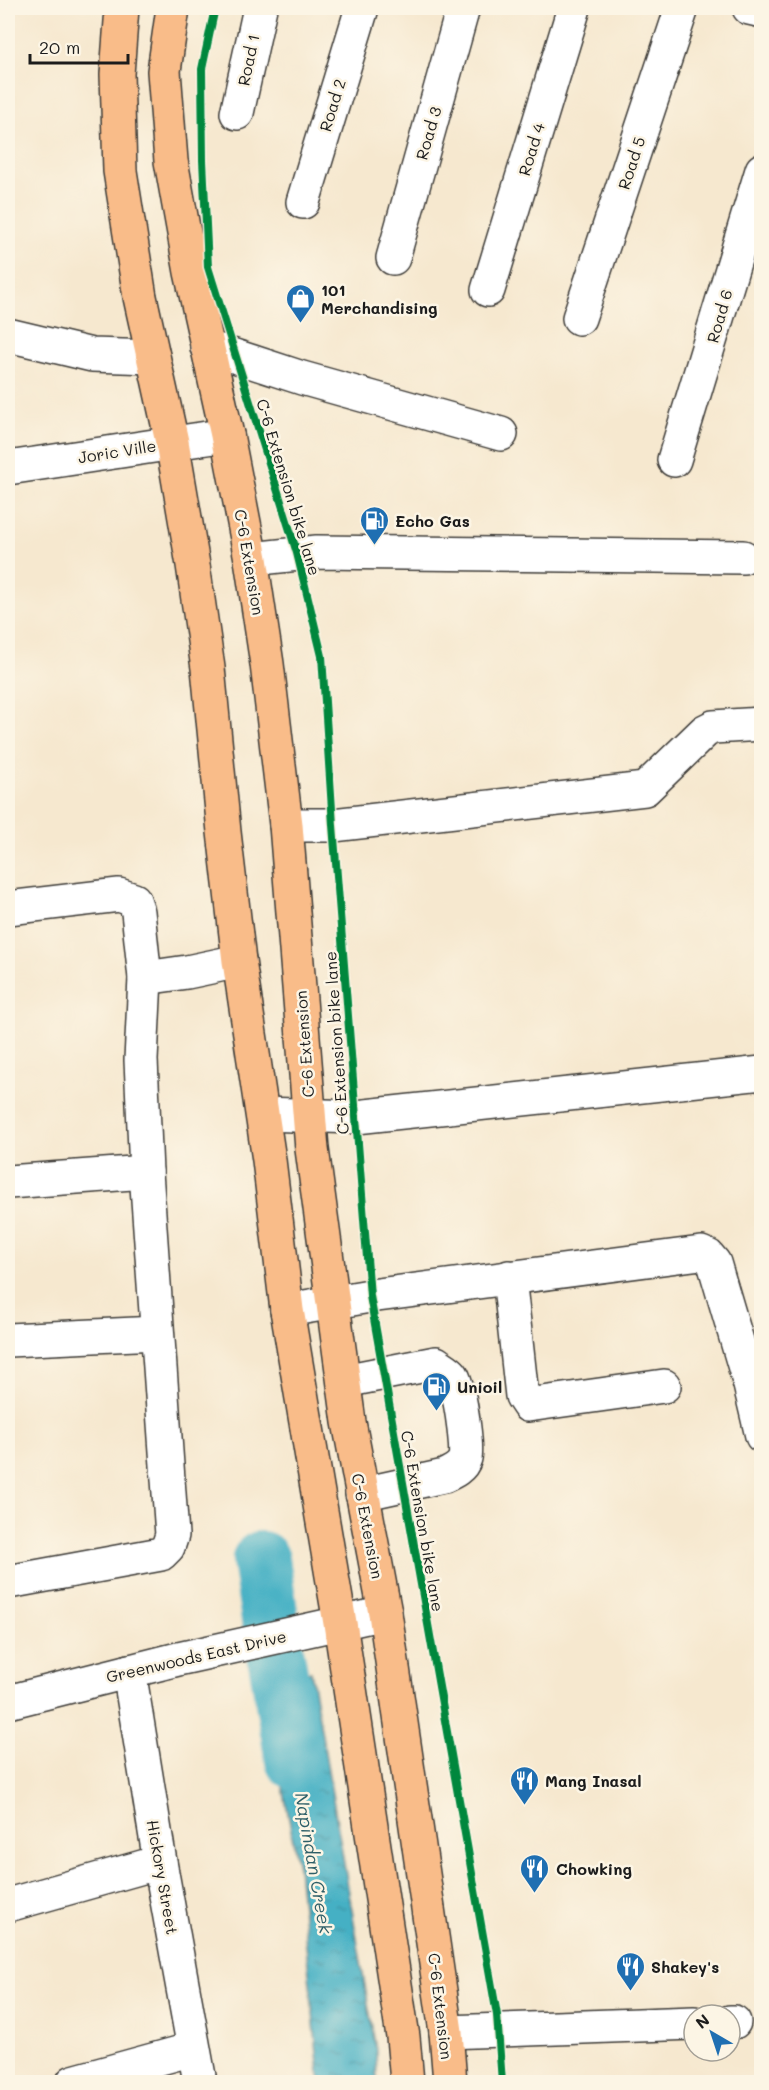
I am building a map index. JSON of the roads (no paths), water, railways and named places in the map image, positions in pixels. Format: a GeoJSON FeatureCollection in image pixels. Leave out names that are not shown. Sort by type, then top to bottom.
{"type":"FeatureCollection","features":[{"type":"Feature","properties":{"kind":"main road"},"geometry":{"type":"LineString","coordinates":[[122,8],[117,74],[120,171],[140,297],[172,442],[208,668],[239,961],[262,1114],[287,1310],[340,1623],[404,2037],[407,2082]]}},
{"type":"Feature","properties":{"kind":"main road","name":"C-6 Extension"},"geometry":{"type":"LineString","coordinates":[[173,8],[164,71],[171,161],[191,272],[227,435],[251,559],[267,664],[286,825],[306,1054],[308,1115],[344,1381],[362,1494],[385,1612],[446,2032],[450,2082]]}},
{"type":"Feature","properties":{"kind":"street","name":"Road 1"},"geometry":{"type":"LineString","coordinates":[[237,113],[260,8]]}},
{"type":"Feature","properties":{"kind":"street","name":"Road 2"},"geometry":{"type":"LineString","coordinates":[[303,202],[362,8]]}},
{"type":"Feature","properties":{"kind":"street","name":"Road 3"},"geometry":{"type":"LineString","coordinates":[[393,258],[463,8]]}},
{"type":"Feature","properties":{"kind":"street","name":"Road 4"},"geometry":{"type":"LineString","coordinates":[[488,290],[574,8]]}},
{"type":"Feature","properties":{"kind":"street","name":"Road 5"},"geometry":{"type":"LineString","coordinates":[[579,318],[682,8]]}},
{"type":"Feature","properties":{"kind":"street"},"geometry":{"type":"LineString","coordinates":[[749,8],[762,11]]}},
{"type":"Feature","properties":{"kind":"street","name":"Road 6"},"geometry":{"type":"LineString","coordinates":[[674,460],[762,170]]}},
{"type":"Feature","properties":{"kind":"street"},"geometry":{"type":"LineString","coordinates":[[8,335],[92,355],[153,357]]}},
{"type":"Feature","properties":{"kind":"street"},"geometry":{"type":"LineString","coordinates":[[207,346],[302,378],[501,434]]}},
{"type":"Feature","properties":{"kind":"street","name":"Joric Ville"},"geometry":{"type":"LineString","coordinates":[[8,468],[227,435]]}},
{"type":"Feature","properties":{"kind":"street"},"geometry":{"type":"LineString","coordinates":[[251,559],[317,552],[743,557]]}},
{"type":"Feature","properties":{"kind":"street"},"geometry":{"type":"LineString","coordinates":[[286,825],[333,825],[645,789],[705,731],[713,727],[762,724]]}},
{"type":"Feature","properties":{"kind":"street"},"geometry":{"type":"LineString","coordinates":[[8,908],[119,895],[134,900],[138,912],[145,978],[141,1060],[146,1172],[172,1535],[168,1546],[161,1554],[8,1582]]}},
{"type":"Feature","properties":{"kind":"street"},"geometry":{"type":"LineString","coordinates":[[145,978],[239,961]]}},
{"type":"Feature","properties":{"kind":"street"},"geometry":{"type":"LineString","coordinates":[[262,1114],[356,1117],[762,1073]]}},
{"type":"Feature","properties":{"kind":"street"},"geometry":{"type":"LineString","coordinates":[[8,1182],[146,1172]]}},
{"type":"Feature","properties":{"kind":"street"},"geometry":{"type":"LineString","coordinates":[[287,1310],[509,1277],[701,1253],[708,1256],[714,1263],[756,1384],[762,1436]]}},
{"type":"Feature","properties":{"kind":"street"},"geometry":{"type":"LineString","coordinates":[[509,1277],[522,1396],[528,1405],[664,1386]]}},
{"type":"Feature","properties":{"kind":"street"},"geometry":{"type":"LineString","coordinates":[[8,1340],[157,1333]]}},
{"type":"Feature","properties":{"kind":"street"},"geometry":{"type":"LineString","coordinates":[[344,1381],[436,1363],[452,1374],[457,1388],[464,1432],[465,1458],[457,1470],[444,1476],[362,1494]]}},
{"type":"Feature","properties":{"kind":"street","name":"Greenwoods East Drive"},"geometry":{"type":"LineString","coordinates":[[8,1702],[129,1671],[385,1612]]}},
{"type":"Feature","properties":{"kind":"street","name":"Hickory Street"},"geometry":{"type":"LineString","coordinates":[[129,1671],[160,1862],[200,2082]]}},
{"type":"Feature","properties":{"kind":"street"},"geometry":{"type":"LineString","coordinates":[[8,1905],[160,1862]]}},
{"type":"Feature","properties":{"kind":"street"},"geometry":{"type":"LineString","coordinates":[[446,2032],[682,2023]]}},
{"type":"Feature","properties":{"kind":"street"},"geometry":{"type":"LineString","coordinates":[[73,2082],[193,2049]]}},
{"type":"Feature","properties":{"kind":"water"},"geometry":{"type":"Polygon","coordinates":[[[311,1671],[376,2050],[377,2082],[320,2082],[298,1867],[264,1685],[311,1671]]]}},
{"type":"Feature","properties":{"kind":"waterway","name":"Napindan Creek"},"geometry":{"type":"LineString","coordinates":[[261,1560],[272,1632]]}},
{"type":"Feature","properties":{"kind":"waterway","name":"Napindan Creek"},"geometry":{"type":"LineString","coordinates":[[274,1644],[294,1760]]}},
{"type":"Feature","properties":{"kind":"place","name":"101 Merchandising"},"geometry":{"type":"Point","coordinates":[300,324]}},
{"type":"Feature","properties":{"kind":"place","name":"Echo Gas"},"geometry":{"type":"Point","coordinates":[374,546]}},
{"type":"Feature","properties":{"kind":"place","name":"Unioil"},"geometry":{"type":"Point","coordinates":[436,1412]}},
{"type":"Feature","properties":{"kind":"place","name":"Mang Inasal"},"geometry":{"type":"Point","coordinates":[524,1806]}},
{"type":"Feature","properties":{"kind":"place","name":"Chowking"},"geometry":{"type":"Point","coordinates":[535,1894]}},
{"type":"Feature","properties":{"kind":"place","name":"Shakey's"},"geometry":{"type":"Point","coordinates":[630,1992]}}]}
